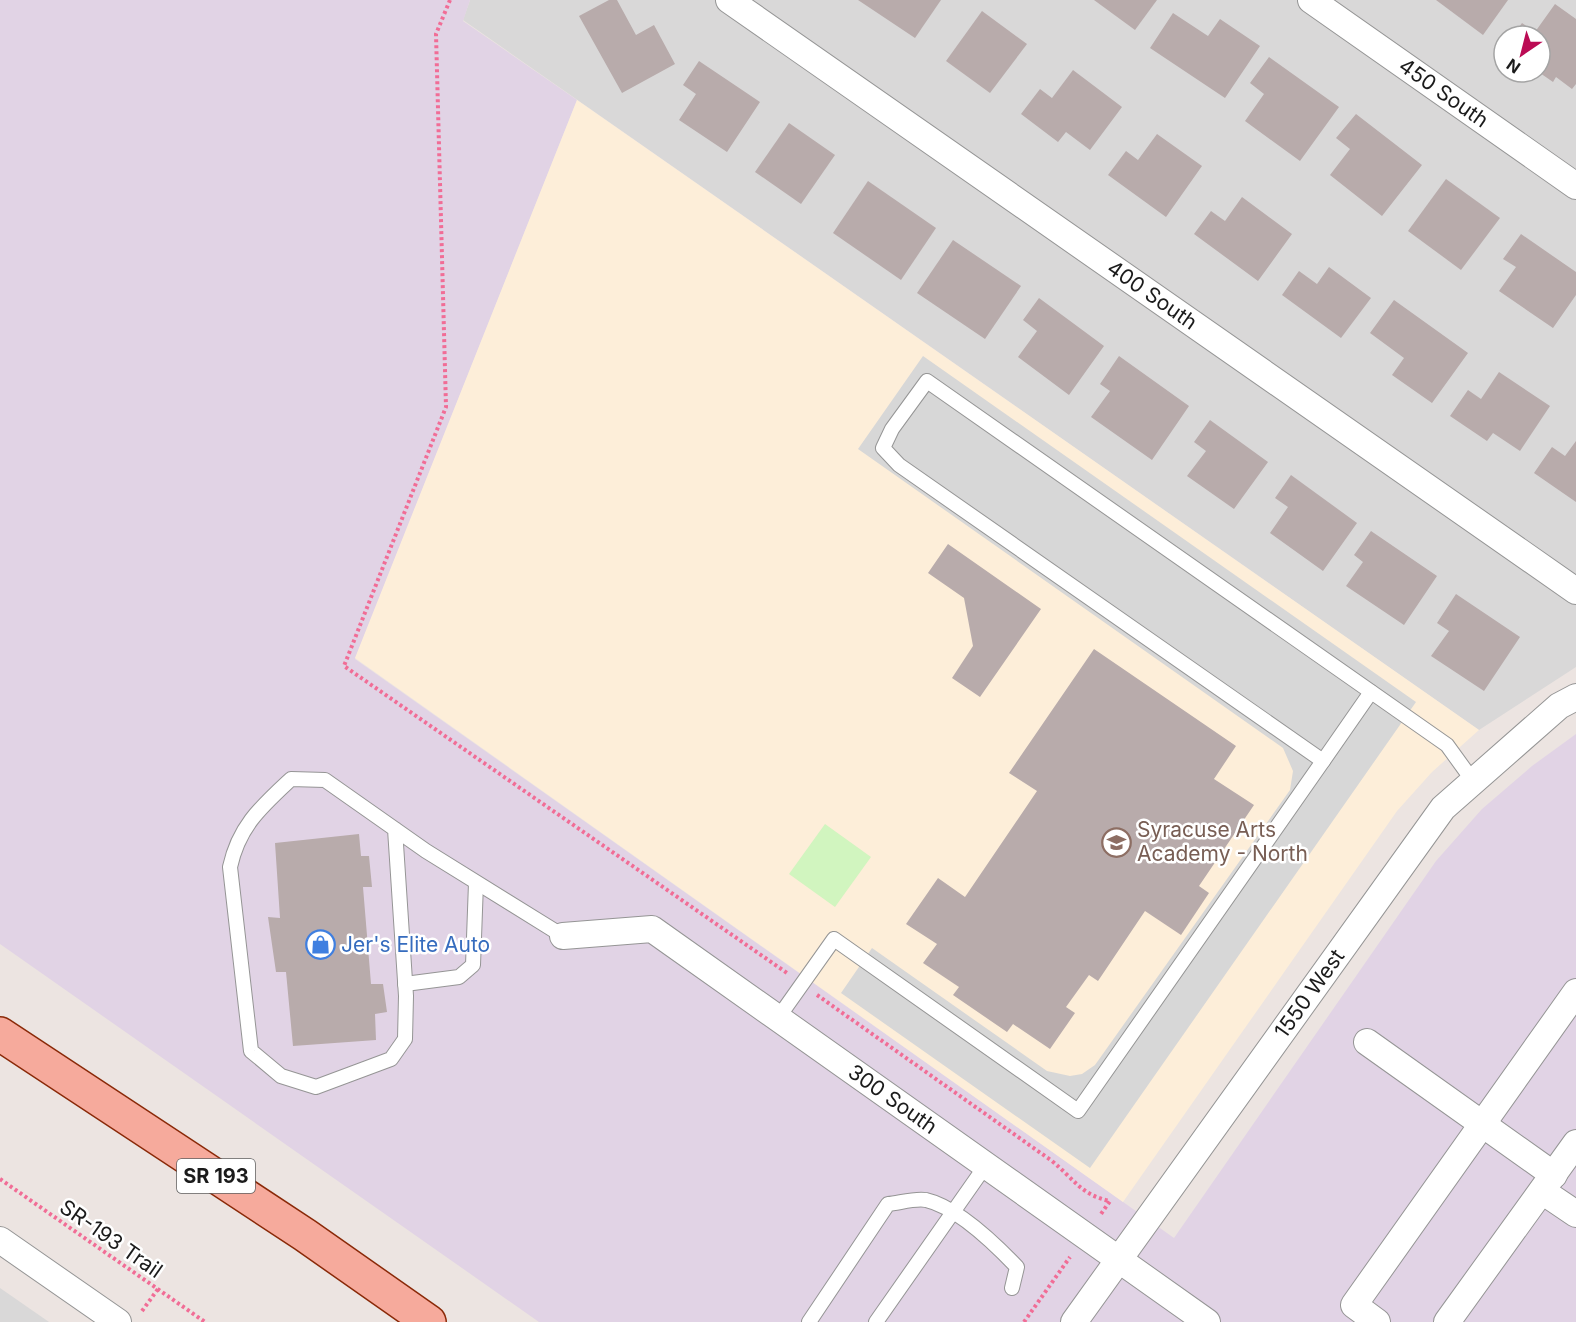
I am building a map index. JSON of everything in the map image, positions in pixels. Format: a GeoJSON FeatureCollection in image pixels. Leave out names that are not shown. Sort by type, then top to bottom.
{"type":"FeatureCollection","features":[{"type":"Feature","properties":{"kind":"main road","name":"SR 193"},"geometry":{"type":"LineString","coordinates":[[0,1034],[305,1235],[429,1322]]}},
{"type":"Feature","properties":{"kind":"street","name":"400 South"},"geometry":{"type":"LineString","coordinates":[[729,0],[1576,591]]}},
{"type":"Feature","properties":{"kind":"street","name":"450 South"},"geometry":{"type":"LineString","coordinates":[[1311,0],[1576,186]]}},
{"type":"Feature","properties":{"kind":"street","name":"1550 West"},"geometry":{"type":"LineString","coordinates":[[1074,1322],[1443,808],[1558,706],[1576,698]]}},
{"type":"Feature","properties":{"kind":"street","name":"300 South"},"geometry":{"type":"LineString","coordinates":[[563,936],[652,929],[1207,1322]]}},
{"type":"Feature","properties":{"kind":"street"},"geometry":{"type":"LineString","coordinates":[[1377,1322],[1354,1305],[1576,993]]}},
{"type":"Feature","properties":{"kind":"street"},"geometry":{"type":"LineString","coordinates":[[1367,1042],[1483,1126],[1548,1183],[1576,1214]]}},
{"type":"Feature","properties":{"kind":"street"},"geometry":{"type":"LineString","coordinates":[[1447,1322],[1576,1143]]}},
{"type":"Feature","properties":{"kind":"street"},"geometry":{"type":"LineString","coordinates":[[0,1240],[118,1322]]}},
{"type":"Feature","properties":{"kind":"lane"},"geometry":{"type":"LineString","coordinates":[[1323,761],[899,465],[883,448],[892,429],[927,381],[1447,745],[1473,781]]}},
{"type":"Feature","properties":{"kind":"lane"},"geometry":{"type":"LineString","coordinates":[[778,1018],[834,939],[1078,1111],[1371,692]]}},
{"type":"Feature","properties":{"kind":"lane"},"geometry":{"type":"LineString","coordinates":[[395,829],[405,984],[405,1039],[392,1059],[316,1087],[281,1076],[251,1051],[230,867],[235,845],[253,815],[291,779],[325,780],[476,883],[563,936]]}},
{"type":"Feature","properties":{"kind":"lane"},"geometry":{"type":"LineString","coordinates":[[405,984],[459,977],[473,965],[476,883]]}},
{"type":"Feature","properties":{"kind":"lane"},"geometry":{"type":"LineString","coordinates":[[876,1322],[986,1165]]}},
{"type":"Feature","properties":{"kind":"lane"},"geometry":{"type":"LineString","coordinates":[[809,1322],[888,1204],[925,1200],[952,1213],[993,1241],[1017,1267],[1012,1288]]}},
{"type":"Feature","properties":{"kind":"path"},"geometry":{"type":"LineString","coordinates":[[450,0],[436,34],[446,407],[344,666],[1052,1161],[1081,1190],[1095,1198],[1110,1201]]}},
{"type":"Feature","properties":{"kind":"path","name":"SR-193 Trail"},"geometry":{"type":"LineString","coordinates":[[0,1179],[205,1322]]}},
{"type":"Feature","properties":{"kind":"path"},"geometry":{"type":"LineString","coordinates":[[1024,1322],[1065,1264]]}},
{"type":"Feature","properties":{"kind":"path"},"geometry":{"type":"LineString","coordinates":[[142,1311],[158,1289]]}},
{"type":"Feature","properties":{"kind":"shaded area"},"geometry":{"type":"Polygon","coordinates":[[[0,0],[470,0],[463,21],[577,100],[355,659],[1174,1238],[1436,861],[1482,809],[1532,766],[1576,734],[1576,1322],[539,1322],[0,944],[0,0]]]}},
{"type":"Feature","properties":{"kind":"shaded area"},"geometry":{"type":"Polygon","coordinates":[[[470,0],[1576,0],[1576,667],[1479,730],[463,20],[470,0]]]}},
{"type":"Feature","properties":{"kind":"shaded area"},"geometry":{"type":"Polygon","coordinates":[[[577,100],[1479,730],[1432,772],[1397,811],[1123,1202],[355,658],[577,100]]]}},
{"type":"Feature","properties":{"kind":"shaded area"},"geometry":{"type":"Polygon","coordinates":[[[923,356],[1416,702],[1090,1168],[841,993],[872,948],[1047,1071],[1070,1076],[1082,1074],[1095,1065],[1290,790],[1293,771],[1283,748],[858,449],[923,356]]]}},
{"type":"Feature","properties":{"kind":"shaded area"},"geometry":{"type":"Polygon","coordinates":[[[0,1288],[49,1322],[0,1322],[0,1288]]]}},
{"type":"Feature","properties":{"kind":"green space"},"geometry":{"type":"Polygon","coordinates":[[[825,824],[871,857],[835,907],[789,874],[825,824]]]}},
{"type":"Feature","properties":{"kind":"building"},"geometry":{"type":"Polygon","coordinates":[[[609,0],[617,0],[636,35],[654,25],[675,64],[622,93],[579,16],[609,0]]]}},
{"type":"Feature","properties":{"kind":"building"},"geometry":{"type":"Polygon","coordinates":[[[858,0],[941,0],[915,38],[858,0]]]}},
{"type":"Feature","properties":{"kind":"building"},"geometry":{"type":"Polygon","coordinates":[[[1094,0],[1157,0],[1135,30],[1094,0]]]}},
{"type":"Feature","properties":{"kind":"building"},"geometry":{"type":"Polygon","coordinates":[[[1436,0],[1508,0],[1483,35],[1436,0]]]}},
{"type":"Feature","properties":{"kind":"building"},"geometry":{"type":"Polygon","coordinates":[[[1555,4],[1576,19],[1576,84],[1572,89],[1556,77],[1552,81],[1552,24],[1541,24],[1555,4]]]}},
{"type":"Feature","properties":{"kind":"building"},"geometry":{"type":"Polygon","coordinates":[[[982,11],[1027,44],[990,93],[946,61],[982,11]]]}},
{"type":"Feature","properties":{"kind":"building"},"geometry":{"type":"Polygon","coordinates":[[[1173,13],[1208,36],[1220,19],[1260,46],[1225,98],[1150,48],[1173,13]]]}},
{"type":"Feature","properties":{"kind":"building"},"geometry":{"type":"Polygon","coordinates":[[[1269,57],[1339,107],[1300,161],[1245,121],[1264,94],[1250,83],[1269,57]]]}},
{"type":"Feature","properties":{"kind":"building"},"geometry":{"type":"Polygon","coordinates":[[[699,61],[760,102],[727,152],[679,120],[696,94],[683,85],[699,61]]]}},
{"type":"Feature","properties":{"kind":"building"},"geometry":{"type":"Polygon","coordinates":[[[1073,70],[1122,107],[1090,150],[1066,132],[1058,142],[1021,114],[1040,89],[1052,98],[1073,70]]]}},
{"type":"Feature","properties":{"kind":"building"},"geometry":{"type":"Polygon","coordinates":[[[1356,114],[1422,165],[1382,216],[1330,175],[1350,149],[1336,138],[1356,114]]]}},
{"type":"Feature","properties":{"kind":"building"},"geometry":{"type":"Polygon","coordinates":[[[789,123],[835,155],[801,204],[755,172],[789,123]]]}},
{"type":"Feature","properties":{"kind":"building"},"geometry":{"type":"Polygon","coordinates":[[[1157,134],[1202,166],[1166,217],[1108,175],[1126,151],[1138,160],[1157,134]]]}},
{"type":"Feature","properties":{"kind":"building"},"geometry":{"type":"Polygon","coordinates":[[[1446,179],[1500,218],[1461,270],[1408,231],[1446,179]]]}},
{"type":"Feature","properties":{"kind":"building"},"geometry":{"type":"Polygon","coordinates":[[[868,181],[936,228],[901,280],[833,233],[868,181]]]}},
{"type":"Feature","properties":{"kind":"building"},"geometry":{"type":"Polygon","coordinates":[[[1242,197],[1292,234],[1258,281],[1194,234],[1211,211],[1225,221],[1242,197]]]}},
{"type":"Feature","properties":{"kind":"building"},"geometry":{"type":"Polygon","coordinates":[[[1521,234],[1576,272],[1576,295],[1553,328],[1499,291],[1516,267],[1503,259],[1521,234]]]}},
{"type":"Feature","properties":{"kind":"building"},"geometry":{"type":"Polygon","coordinates":[[[953,240],[1021,286],[985,339],[917,293],[953,240]]]}},
{"type":"Feature","properties":{"kind":"building"},"geometry":{"type":"Polygon","coordinates":[[[1329,267],[1371,298],[1341,338],[1282,295],[1299,271],[1317,284],[1329,267]]]}},
{"type":"Feature","properties":{"kind":"building"},"geometry":{"type":"Polygon","coordinates":[[[1039,298],[1104,346],[1069,395],[1018,357],[1037,331],[1023,320],[1039,298]]]}},
{"type":"Feature","properties":{"kind":"building"},"geometry":{"type":"Polygon","coordinates":[[[1394,300],[1468,353],[1432,403],[1392,375],[1404,358],[1370,333],[1394,300]]]}},
{"type":"Feature","properties":{"kind":"building"},"geometry":{"type":"Polygon","coordinates":[[[1119,356],[1189,406],[1152,460],[1091,417],[1110,391],[1100,384],[1119,356]]]}},
{"type":"Feature","properties":{"kind":"building"},"geometry":{"type":"Polygon","coordinates":[[[1499,372],[1550,406],[1520,451],[1493,433],[1487,441],[1450,416],[1468,390],[1481,399],[1499,372]]]}},
{"type":"Feature","properties":{"kind":"building"},"geometry":{"type":"Polygon","coordinates":[[[1210,420],[1268,462],[1234,509],[1187,476],[1206,451],[1194,442],[1210,420]]]}},
{"type":"Feature","properties":{"kind":"building"},"geometry":{"type":"Polygon","coordinates":[[[1576,441],[1576,502],[1534,473],[1552,447],[1565,456],[1576,441]]]}},
{"type":"Feature","properties":{"kind":"building"},"geometry":{"type":"Polygon","coordinates":[[[1291,475],[1357,523],[1323,571],[1270,533],[1288,507],[1275,498],[1291,475]]]}},
{"type":"Feature","properties":{"kind":"building"},"geometry":{"type":"Polygon","coordinates":[[[1371,531],[1437,576],[1404,625],[1346,586],[1363,562],[1354,555],[1371,531]]]}},
{"type":"Feature","properties":{"kind":"building"},"geometry":{"type":"Polygon","coordinates":[[[948,544],[1041,609],[980,697],[952,678],[973,646],[964,598],[928,573],[948,544]]]}},
{"type":"Feature","properties":{"kind":"building"},"geometry":{"type":"Polygon","coordinates":[[[1456,594],[1520,637],[1484,691],[1431,656],[1449,631],[1437,623],[1456,594]]]}},
{"type":"Feature","properties":{"kind":"building","name":"Syracuse Arts Academy - North"},"geometry":{"type":"Polygon","coordinates":[[[1094,649],[1236,746],[1214,779],[1254,805],[1199,886],[1209,893],[1181,935],[1145,911],[1098,981],[1089,975],[1066,1007],[1075,1013],[1050,1049],[1013,1024],[1007,1032],[953,995],[959,987],[923,963],[937,944],[906,924],[938,878],[965,897],[1037,791],[1009,773],[1094,649]]]}},
{"type":"Feature","properties":{"kind":"building","name":"Jer's Elite Auto"},"geometry":{"type":"Polygon","coordinates":[[[359,834],[361,856],[369,856],[372,887],[363,887],[371,984],[383,984],[387,1012],[375,1014],[376,1040],[293,1046],[286,972],[276,972],[268,917],[280,918],[275,843],[359,834]]]}},
{"type":"Feature","properties":{"kind":"place","name":"Syracuse Arts Academy - North"},"geometry":{"type":"Point","coordinates":[1116,842]}},
{"type":"Feature","properties":{"kind":"place","name":"Jer's Elite Auto"},"geometry":{"type":"Point","coordinates":[320,945]}}]}
